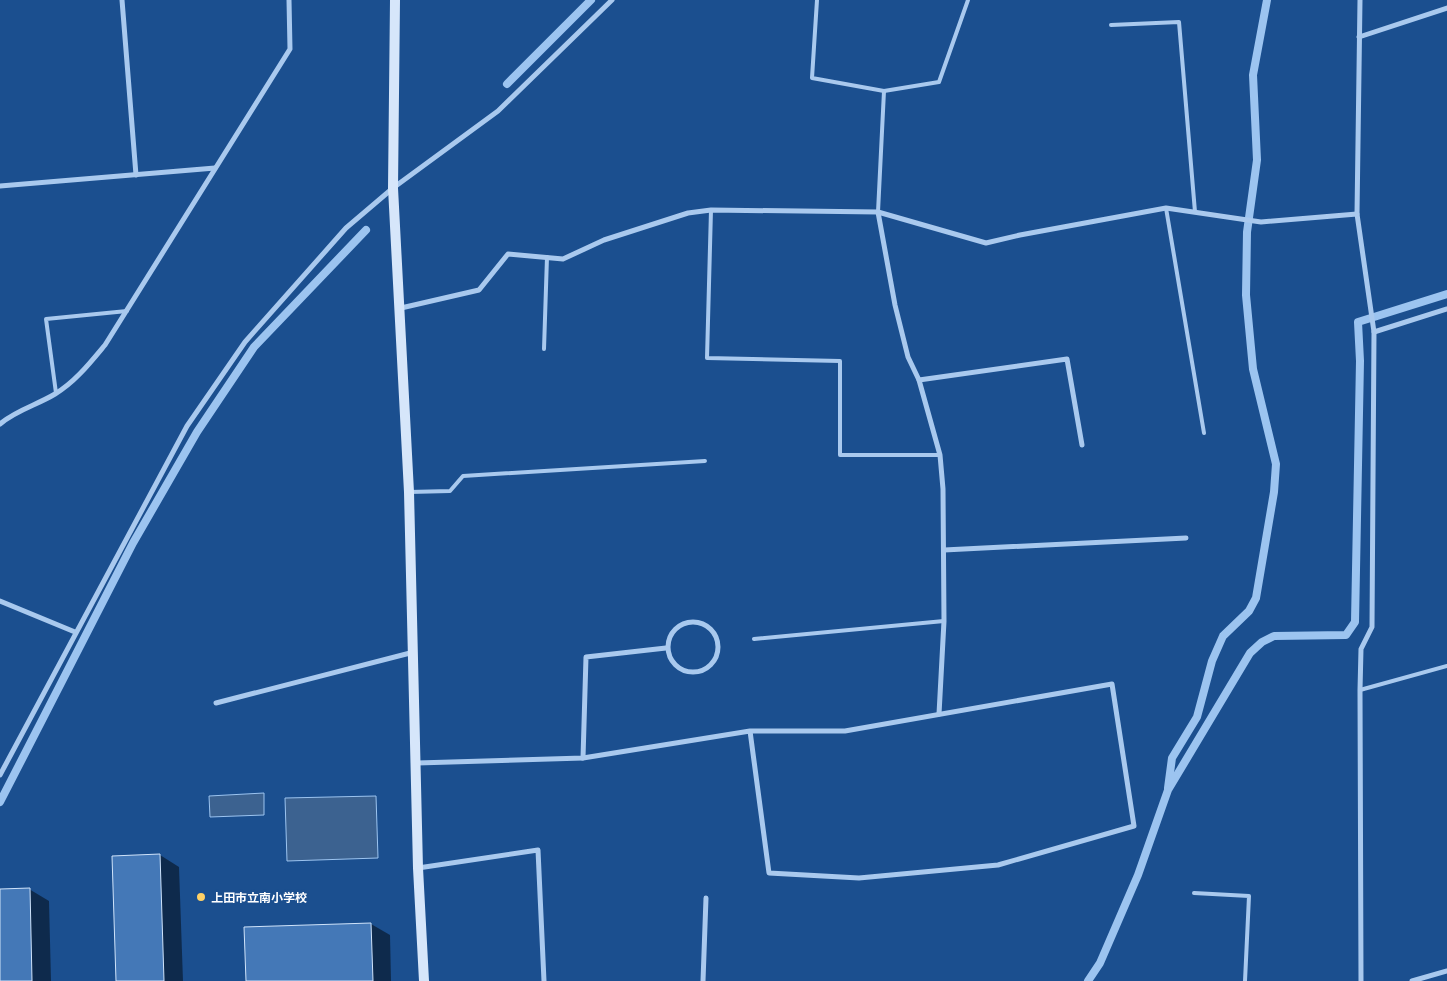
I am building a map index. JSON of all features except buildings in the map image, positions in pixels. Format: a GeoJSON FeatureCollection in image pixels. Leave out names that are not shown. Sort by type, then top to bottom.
{"type":"FeatureCollection","features":[{"type":"Feature","properties":{"kind":"street"},"geometry":{"type":"LineString","coordinates":[[122,0],[136,175]]}},
{"type":"Feature","properties":{"kind":"street"},"geometry":{"type":"LineString","coordinates":[[0,424],[8,417],[56,393],[85,369],[105,345],[290,49],[289,0]]}},
{"type":"Feature","properties":{"kind":"street"},"geometry":{"type":"LineString","coordinates":[[395,0],[393,188],[401,308],[409,492],[418,868],[424,981]]}},
{"type":"Feature","properties":{"kind":"street"},"geometry":{"type":"LineString","coordinates":[[0,775],[187,426],[245,342],[346,228],[393,188],[498,112],[612,0]]}},
{"type":"Feature","properties":{"kind":"street"},"geometry":{"type":"LineString","coordinates":[[1360,0],[1357,214],[1374,332],[1372,627],[1361,650],[1360,690],[1361,981]]}},
{"type":"Feature","properties":{"kind":"street"},"geometry":{"type":"LineString","coordinates":[[1359,37],[1447,8]]}},
{"type":"Feature","properties":{"kind":"street"},"geometry":{"type":"LineString","coordinates":[[0,186],[215,168]]}},
{"type":"Feature","properties":{"kind":"street"},"geometry":{"type":"LineString","coordinates":[[401,308],[479,290],[508,254],[563,259],[604,240],[688,213],[711,210],[878,212],[986,243],[1166,208],[1259,222],[1357,214]]}},
{"type":"Feature","properties":{"kind":"street"},"geometry":{"type":"LineString","coordinates":[[878,212],[895,305],[908,357],[918,380],[940,455],[943,489],[944,621],[939,714]]}},
{"type":"Feature","properties":{"kind":"street"},"geometry":{"type":"LineString","coordinates":[[1374,332],[1447,310]]}},
{"type":"Feature","properties":{"kind":"street"},"geometry":{"type":"LineString","coordinates":[[918,380],[1067,359],[1082,445]]}},
{"type":"Feature","properties":{"kind":"street"},"geometry":{"type":"LineString","coordinates":[[944,550],[1186,538]]}},
{"type":"Feature","properties":{"kind":"street"},"geometry":{"type":"LineString","coordinates":[[0,601],[75,632]]}},
{"type":"Feature","properties":{"kind":"street"},"geometry":{"type":"LineString","coordinates":[[692,622],[708,626],[717,640],[718,648],[716,656],[706,669],[690,672],[676,665],[666,648],[671,634],[676,628],[692,622]]}},
{"type":"Feature","properties":{"kind":"street"},"geometry":{"type":"LineString","coordinates":[[583,758],[586,657],[666,648]]}},
{"type":"Feature","properties":{"kind":"street"},"geometry":{"type":"LineString","coordinates":[[216,703],[414,652]]}},
{"type":"Feature","properties":{"kind":"street"},"geometry":{"type":"LineString","coordinates":[[416,763],[583,758],[750,731],[845,731],[1112,684],[1134,826],[998,865],[859,878],[768,873],[750,731]]}},
{"type":"Feature","properties":{"kind":"street"},"geometry":{"type":"LineString","coordinates":[[418,868],[538,850],[544,981]]}},
{"type":"Feature","properties":{"kind":"street"},"geometry":{"type":"LineString","coordinates":[[702,981],[706,898]]}},
{"type":"Feature","properties":{"kind":"street"},"geometry":{"type":"LineString","coordinates":[[1412,981],[1447,971]]}},
{"type":"Feature","properties":{"kind":"lane"},"geometry":{"type":"LineString","coordinates":[[817,0],[812,78],[884,91],[939,82],[968,0]]}},
{"type":"Feature","properties":{"kind":"lane"},"geometry":{"type":"LineString","coordinates":[[1111,25],[1179,22],[1194,212]]}},
{"type":"Feature","properties":{"kind":"lane"},"geometry":{"type":"LineString","coordinates":[[878,212],[884,91]]}},
{"type":"Feature","properties":{"kind":"lane"},"geometry":{"type":"LineString","coordinates":[[1166,208],[1204,433]]}},
{"type":"Feature","properties":{"kind":"lane"},"geometry":{"type":"LineString","coordinates":[[711,210],[707,358],[840,361],[840,455],[940,455]]}},
{"type":"Feature","properties":{"kind":"lane"},"geometry":{"type":"LineString","coordinates":[[544,349],[547,257]]}},
{"type":"Feature","properties":{"kind":"lane"},"geometry":{"type":"LineString","coordinates":[[56,393],[46,319],[127,311]]}},
{"type":"Feature","properties":{"kind":"lane"},"geometry":{"type":"LineString","coordinates":[[409,492],[450,491],[463,476],[705,461]]}},
{"type":"Feature","properties":{"kind":"lane"},"geometry":{"type":"LineString","coordinates":[[754,639],[944,621]]}},
{"type":"Feature","properties":{"kind":"lane"},"geometry":{"type":"LineString","coordinates":[[1360,690],[1447,666]]}},
{"type":"Feature","properties":{"kind":"lane"},"geometry":{"type":"LineString","coordinates":[[1194,892],[1250,896],[1245,981]]}},
{"type":"Feature","properties":{"kind":"water"},"geometry":{"type":"Polygon","coordinates":[[[264,793],[264,815],[210,817],[209,796],[264,793]]]}},
{"type":"Feature","properties":{"kind":"water"},"geometry":{"type":"Polygon","coordinates":[[[376,796],[378,858],[287,861],[285,798],[376,796]]]}},
{"type":"Feature","properties":{"kind":"waterway"},"geometry":{"type":"LineString","coordinates":[[507,84],[591,0]]}},
{"type":"Feature","properties":{"kind":"waterway"},"geometry":{"type":"LineString","coordinates":[[1168,788],[1172,758],[1197,717],[1212,661],[1223,636],[1249,611],[1256,598],[1274,492],[1276,464],[1253,369],[1246,295],[1247,232],[1257,160],[1253,75],[1267,0]]}},
{"type":"Feature","properties":{"kind":"waterway"},"geometry":{"type":"LineString","coordinates":[[0,802],[133,543],[197,432],[254,347],[366,230]]}},
{"type":"Feature","properties":{"kind":"waterway"},"geometry":{"type":"LineString","coordinates":[[1088,981],[1100,963],[1138,875],[1168,790],[1250,653],[1262,642],[1274,636],[1346,635],[1355,622],[1360,361],[1358,322],[1447,294]]}},
{"type":"Feature","properties":{"kind":"place","name":"上田市立南小学校"},"geometry":{"type":"Point","coordinates":[201,897]}}]}
